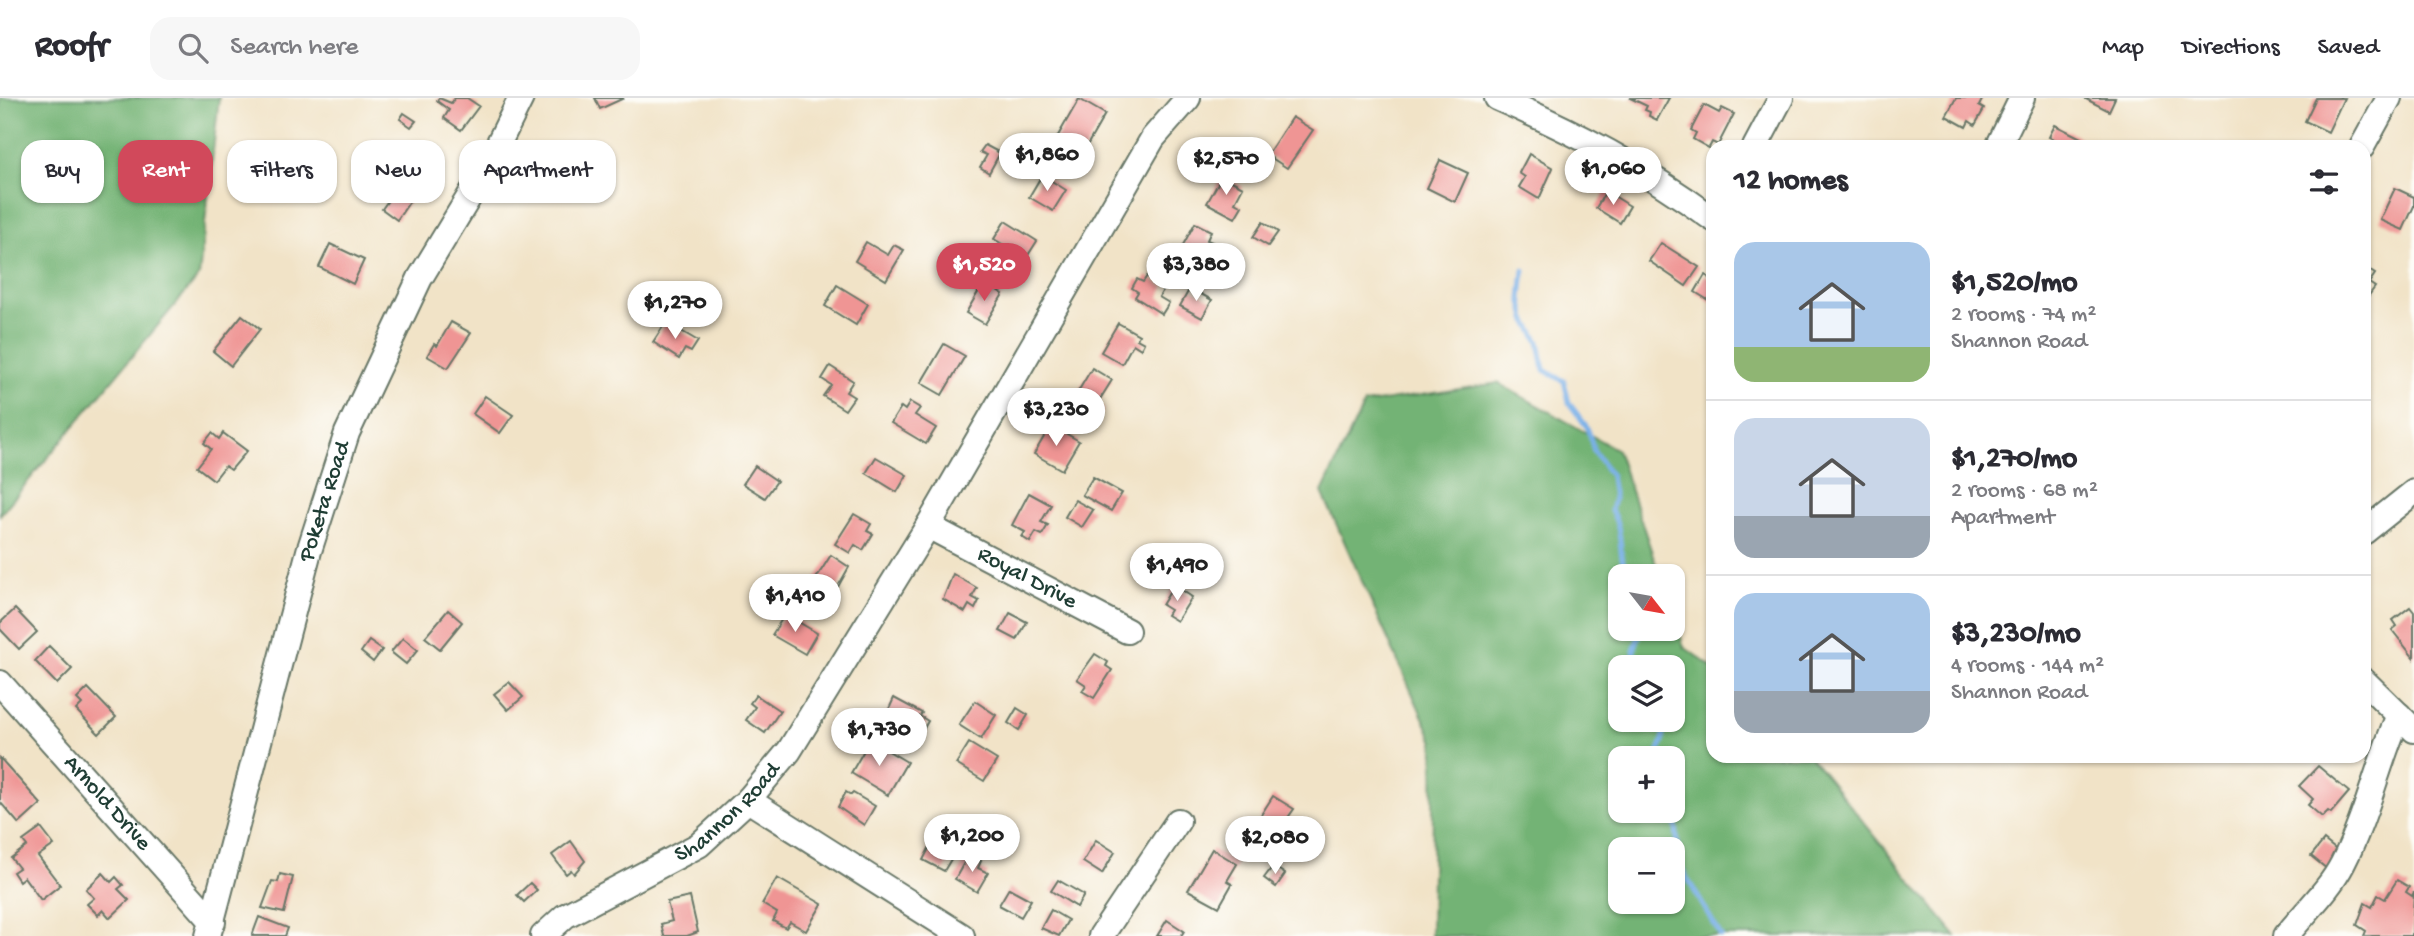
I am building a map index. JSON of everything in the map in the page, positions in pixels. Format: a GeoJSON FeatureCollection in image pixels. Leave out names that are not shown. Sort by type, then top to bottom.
{"type":"FeatureCollection","features":[{"type":"Feature","properties":{"kind":"street","name":"Poketa Road"},"geometry":{"type":"LineString","coordinates":[[211,929],[309,551],[347,433],[420,278],[486,169],[521,98]]}},
{"type":"Feature","properties":{"kind":"street","name":"Shannon Road"},"geometry":{"type":"LineString","coordinates":[[543,936],[565,916],[699,845],[748,800],[789,751],[928,526],[1153,138],[1188,98]]}},
{"type":"Feature","properties":{"kind":"street"},"geometry":{"type":"LineString","coordinates":[[1497,98],[1598,145],[1657,178],[1706,214]]}},
{"type":"Feature","properties":{"kind":"street"},"geometry":{"type":"LineString","coordinates":[[1759,140],[1781,98]]}},
{"type":"Feature","properties":{"kind":"street"},"geometry":{"type":"LineString","coordinates":[[2001,140],[2022,98]]}},
{"type":"Feature","properties":{"kind":"street"},"geometry":{"type":"LineString","coordinates":[[2366,140],[2389,98]]}},
{"type":"Feature","properties":{"kind":"street"},"geometry":{"type":"LineString","coordinates":[[2371,526],[2414,492]]}},
{"type":"Feature","properties":{"kind":"street","name":"Royal Drive"},"geometry":{"type":"LineString","coordinates":[[928,526],[1127,631]]}},
{"type":"Feature","properties":{"kind":"street","name":"Arnold Drive"},"geometry":{"type":"LineString","coordinates":[[0,683],[211,929]]}},
{"type":"Feature","properties":{"kind":"street"},"geometry":{"type":"LineString","coordinates":[[2286,936],[2342,866],[2360,827],[2370,789],[2407,722],[2371,688]]}},
{"type":"Feature","properties":{"kind":"street"},"geometry":{"type":"LineString","coordinates":[[748,800],[961,936]]}},
{"type":"Feature","properties":{"kind":"street"},"geometry":{"type":"LineString","coordinates":[[1101,936],[1178,821]]}},
{"type":"Feature","properties":{"kind":"green space"},"geometry":{"type":"Polygon","coordinates":[[[0,98],[219,98],[213,151],[213,140],[118,140],[118,203],[207,203],[199,276],[0,515],[0,98]]]}},
{"type":"Feature","properties":{"kind":"green space"},"geometry":{"type":"Polygon","coordinates":[[[1498,383],[1617,450],[1656,564],[1608,564],[1608,641],[1682,641],[1684,647],[1706,663],[1706,763],[1816,763],[1956,936],[1431,936],[1434,742],[1322,492],[1364,404],[1498,383]]]}},
{"type":"Feature","properties":{"kind":"building"},"geometry":{"type":"Polygon","coordinates":[[[439,98],[451,103],[455,98],[467,98],[479,106],[461,130],[444,118],[449,110],[437,101],[439,98]]]}},
{"type":"Feature","properties":{"kind":"building"},"geometry":{"type":"Polygon","coordinates":[[[595,98],[624,98],[600,109],[595,98]]]}},
{"type":"Feature","properties":{"kind":"building"},"geometry":{"type":"Polygon","coordinates":[[[1630,98],[1669,98],[1657,120],[1649,116],[1650,112],[1645,110],[1647,106],[1630,98]]]}},
{"type":"Feature","properties":{"kind":"building"},"geometry":{"type":"Polygon","coordinates":[[[1956,98],[1983,98],[1979,106],[1984,109],[1975,125],[1969,121],[1966,127],[1946,116],[1956,98]]]}},
{"type":"Feature","properties":{"kind":"building"},"geometry":{"type":"Polygon","coordinates":[[[2084,98],[2115,98],[2109,111],[2084,98]]]}},
{"type":"Feature","properties":{"kind":"building"},"geometry":{"type":"Polygon","coordinates":[[[2316,98],[2344,98],[2328,132],[2305,121],[2316,98]]]}},
{"type":"Feature","properties":{"kind":"building"},"geometry":{"type":"Polygon","coordinates":[[[1079,99],[1105,114],[1081,156],[1055,141],[1079,99]]]}},
{"type":"Feature","properties":{"kind":"building"},"geometry":{"type":"Polygon","coordinates":[[[1704,105],[1719,113],[1722,108],[1734,114],[1721,140],[1706,140],[1706,146],[1693,139],[1696,133],[1691,130],[1704,105]]]}},
{"type":"Feature","properties":{"kind":"building"},"geometry":{"type":"Polygon","coordinates":[[[404,113],[416,121],[411,127],[400,119],[404,113]]]}},
{"type":"Feature","properties":{"kind":"building"},"geometry":{"type":"Polygon","coordinates":[[[1292,117],[1313,130],[1287,168],[1267,155],[1292,117]]]}},
{"type":"Feature","properties":{"kind":"building"},"geometry":{"type":"Polygon","coordinates":[[[2055,125],[2081,138],[2056,140],[2049,137],[2055,125]]]}},
{"type":"Feature","properties":{"kind":"building"},"geometry":{"type":"Polygon","coordinates":[[[985,145],[1000,153],[989,173],[980,167],[987,155],[980,152],[985,145]]]}},
{"type":"Feature","properties":{"kind":"building"},"geometry":{"type":"Polygon","coordinates":[[[1529,154],[1553,168],[1539,199],[1519,187],[1525,177],[1519,173],[1529,154]]]}},
{"type":"Feature","properties":{"kind":"building"},"geometry":{"type":"Polygon","coordinates":[[[1440,160],[1468,173],[1455,202],[1427,188],[1440,160]]]}},
{"type":"Feature","properties":{"kind":"building"},"geometry":{"type":"Polygon","coordinates":[[[1042,175],[1066,190],[1053,211],[1029,197],[1042,175]]]}},
{"type":"Feature","properties":{"kind":"building"},"geometry":{"type":"Polygon","coordinates":[[[1222,176],[1243,187],[1235,202],[1242,206],[1235,218],[1207,203],[1222,176]]]}},
{"type":"Feature","properties":{"kind":"building"},"geometry":{"type":"Polygon","coordinates":[[[2395,188],[2414,197],[2414,206],[2403,230],[2380,220],[2395,188]]]}},
{"type":"Feature","properties":{"kind":"building"},"geometry":{"type":"Polygon","coordinates":[[[1606,191],[1630,206],[1620,223],[1596,208],[1606,191]]]}},
{"type":"Feature","properties":{"kind":"building"},"geometry":{"type":"Polygon","coordinates":[[[386,203],[409,203],[397,220],[382,209],[386,203]]]}},
{"type":"Feature","properties":{"kind":"building"},"geometry":{"type":"Polygon","coordinates":[[[1005,221],[1037,241],[1013,279],[991,265],[1004,245],[994,239],[1005,221]]]}},
{"type":"Feature","properties":{"kind":"building"},"geometry":{"type":"Polygon","coordinates":[[[1263,222],[1278,232],[1268,246],[1253,237],[1263,222]]]}},
{"type":"Feature","properties":{"kind":"building"},"geometry":{"type":"Polygon","coordinates":[[[1195,223],[1211,231],[1207,240],[1212,242],[1199,265],[1178,254],[1195,223]]]}},
{"type":"Feature","properties":{"kind":"building"},"geometry":{"type":"Polygon","coordinates":[[[866,242],[888,255],[894,245],[904,250],[886,280],[855,261],[866,242]]]}},
{"type":"Feature","properties":{"kind":"building"},"geometry":{"type":"Polygon","coordinates":[[[1661,243],[1699,267],[1686,286],[1649,261],[1661,243]]]}},
{"type":"Feature","properties":{"kind":"building"},"geometry":{"type":"Polygon","coordinates":[[[330,244],[364,260],[353,284],[319,267],[330,244]]]}},
{"type":"Feature","properties":{"kind":"building"},"geometry":{"type":"Polygon","coordinates":[[[1705,275],[1706,276],[1706,299],[1695,292],[1705,275]]]}},
{"type":"Feature","properties":{"kind":"building"},"geometry":{"type":"Polygon","coordinates":[[[1147,276],[1165,287],[1159,297],[1169,303],[1162,314],[1135,297],[1138,292],[1132,288],[1137,279],[1143,282],[1147,276]]]}},
{"type":"Feature","properties":{"kind":"building"},"geometry":{"type":"Polygon","coordinates":[[[984,282],[1003,294],[985,324],[966,313],[984,282]]]}},
{"type":"Feature","properties":{"kind":"building"},"geometry":{"type":"Polygon","coordinates":[[[837,285],[868,304],[856,325],[825,306],[837,285]]]}},
{"type":"Feature","properties":{"kind":"building"},"geometry":{"type":"Polygon","coordinates":[[[1190,288],[1212,300],[1202,318],[1180,306],[1190,288]]]}},
{"type":"Feature","properties":{"kind":"building"},"geometry":{"type":"Polygon","coordinates":[[[242,315],[260,329],[231,366],[213,351],[242,315]]]}},
{"type":"Feature","properties":{"kind":"building"},"geometry":{"type":"Polygon","coordinates":[[[451,322],[471,333],[448,368],[427,356],[434,344],[437,346],[451,322]]]}},
{"type":"Feature","properties":{"kind":"building"},"geometry":{"type":"Polygon","coordinates":[[[666,322],[698,341],[691,352],[685,349],[679,359],[653,342],[666,322]]]}},
{"type":"Feature","properties":{"kind":"building"},"geometry":{"type":"Polygon","coordinates":[[[1118,323],[1139,335],[1137,339],[1144,343],[1141,349],[1133,344],[1122,364],[1101,352],[1118,323]]]}},
{"type":"Feature","properties":{"kind":"building"},"geometry":{"type":"Polygon","coordinates":[[[944,344],[965,356],[942,395],[921,383],[944,344]]]}},
{"type":"Feature","properties":{"kind":"building"},"geometry":{"type":"Polygon","coordinates":[[[830,366],[853,381],[846,392],[854,397],[845,410],[823,396],[831,385],[822,379],[830,366]]]}},
{"type":"Feature","properties":{"kind":"building"},"geometry":{"type":"Polygon","coordinates":[[[1092,368],[1112,380],[1097,404],[1104,409],[1100,416],[1073,400],[1092,368]]]}},
{"type":"Feature","properties":{"kind":"building"},"geometry":{"type":"Polygon","coordinates":[[[485,396],[513,415],[500,433],[473,414],[485,396]]]}},
{"type":"Feature","properties":{"kind":"building"},"geometry":{"type":"Polygon","coordinates":[[[910,402],[920,408],[915,415],[936,428],[926,444],[891,423],[901,407],[905,410],[910,402]]]}},
{"type":"Feature","properties":{"kind":"building"},"geometry":{"type":"Polygon","coordinates":[[[1051,425],[1079,441],[1062,470],[1034,454],[1051,425]]]}},
{"type":"Feature","properties":{"kind":"building"},"geometry":{"type":"Polygon","coordinates":[[[212,433],[219,439],[223,433],[247,451],[231,470],[225,466],[214,480],[197,467],[211,449],[204,443],[212,433]]]}},
{"type":"Feature","properties":{"kind":"building"},"geometry":{"type":"Polygon","coordinates":[[[876,457],[907,475],[897,492],[866,473],[876,457]]]}},
{"type":"Feature","properties":{"kind":"building"},"geometry":{"type":"Polygon","coordinates":[[[755,466],[777,481],[765,498],[743,484],[755,466]]]}},
{"type":"Feature","properties":{"kind":"building"},"geometry":{"type":"Polygon","coordinates":[[[1093,477],[1122,493],[1111,511],[1082,495],[1093,477]]]}},
{"type":"Feature","properties":{"kind":"building"},"geometry":{"type":"Polygon","coordinates":[[[1029,493],[1051,505],[1041,522],[1048,525],[1042,535],[1036,532],[1030,542],[1022,537],[1025,532],[1012,525],[1029,493]]]}},
{"type":"Feature","properties":{"kind":"building"},"geometry":{"type":"Polygon","coordinates":[[[1075,500],[1093,510],[1082,527],[1065,517],[1075,500]]]}},
{"type":"Feature","properties":{"kind":"building"},"geometry":{"type":"Polygon","coordinates":[[[854,514],[871,524],[867,531],[873,534],[863,550],[855,545],[850,553],[835,544],[854,514]]]}},
{"type":"Feature","properties":{"kind":"building"},"geometry":{"type":"Polygon","coordinates":[[[831,555],[849,567],[826,608],[808,596],[831,555]]]}},
{"type":"Feature","properties":{"kind":"building"},"geometry":{"type":"Polygon","coordinates":[[[953,574],[977,588],[972,597],[979,601],[975,609],[969,605],[965,612],[943,599],[953,574]]]}},
{"type":"Feature","properties":{"kind":"building"},"geometry":{"type":"Polygon","coordinates":[[[1174,585],[1192,597],[1177,621],[1167,615],[1170,610],[1162,605],[1174,585]]]}},
{"type":"Feature","properties":{"kind":"building"},"geometry":{"type":"Polygon","coordinates":[[[2410,607],[2414,612],[2414,658],[2392,630],[2397,626],[2393,620],[2410,607]]]}},
{"type":"Feature","properties":{"kind":"building"},"geometry":{"type":"Polygon","coordinates":[[[15,609],[37,632],[19,649],[0,629],[0,623],[15,609]]]}},
{"type":"Feature","properties":{"kind":"building"},"geometry":{"type":"Polygon","coordinates":[[[448,610],[462,622],[440,649],[425,637],[448,610]]]}},
{"type":"Feature","properties":{"kind":"building"},"geometry":{"type":"Polygon","coordinates":[[[1010,613],[1027,622],[1017,640],[1000,631],[1010,613]]]}},
{"type":"Feature","properties":{"kind":"building"},"geometry":{"type":"Polygon","coordinates":[[[785,614],[817,633],[805,654],[772,635],[785,614]]]}},
{"type":"Feature","properties":{"kind":"building"},"geometry":{"type":"Polygon","coordinates":[[[403,638],[418,650],[406,664],[391,652],[403,638]]]}},
{"type":"Feature","properties":{"kind":"building"},"geometry":{"type":"Polygon","coordinates":[[[369,641],[382,650],[373,662],[361,652],[369,641]]]}},
{"type":"Feature","properties":{"kind":"building"},"geometry":{"type":"Polygon","coordinates":[[[49,646],[72,669],[57,684],[35,661],[49,646]]]}},
{"type":"Feature","properties":{"kind":"building"},"geometry":{"type":"Polygon","coordinates":[[[1095,654],[1108,662],[1106,666],[1112,670],[1094,698],[1082,691],[1086,685],[1077,679],[1095,654]]]}},
{"type":"Feature","properties":{"kind":"building"},"geometry":{"type":"Polygon","coordinates":[[[509,682],[523,697],[508,710],[494,694],[509,682]]]}},
{"type":"Feature","properties":{"kind":"building"},"geometry":{"type":"Polygon","coordinates":[[[88,688],[116,717],[99,734],[76,710],[82,704],[77,699],[88,688]]]}},
{"type":"Feature","properties":{"kind":"building"},"geometry":{"type":"Polygon","coordinates":[[[756,695],[780,711],[765,733],[746,720],[755,707],[750,703],[756,695]]]}},
{"type":"Feature","properties":{"kind":"building"},"geometry":{"type":"Polygon","coordinates":[[[894,698],[922,713],[920,716],[928,721],[919,737],[911,732],[905,743],[880,729],[894,698]]]}},
{"type":"Feature","properties":{"kind":"building"},"geometry":{"type":"Polygon","coordinates":[[[975,701],[996,715],[981,739],[959,725],[975,701]]]}},
{"type":"Feature","properties":{"kind":"building"},"geometry":{"type":"Polygon","coordinates":[[[1017,708],[1028,715],[1019,730],[1008,723],[1017,708]]]}},
{"type":"Feature","properties":{"kind":"building"},"geometry":{"type":"Polygon","coordinates":[[[870,740],[907,762],[888,795],[851,773],[870,740]]]}},
{"type":"Feature","properties":{"kind":"building"},"geometry":{"type":"Polygon","coordinates":[[[969,743],[997,760],[984,781],[956,764],[969,743]]]}},
{"type":"Feature","properties":{"kind":"building"},"geometry":{"type":"Polygon","coordinates":[[[0,758],[41,804],[19,824],[0,802],[0,758]]]}},
{"type":"Feature","properties":{"kind":"building"},"geometry":{"type":"Polygon","coordinates":[[[2318,766],[2349,792],[2331,813],[2328,811],[2322,817],[2308,805],[2313,799],[2299,786],[2318,766]]]}},
{"type":"Feature","properties":{"kind":"building"},"geometry":{"type":"Polygon","coordinates":[[[846,792],[851,795],[853,793],[875,806],[864,825],[838,807],[846,792]]]}},
{"type":"Feature","properties":{"kind":"building"},"geometry":{"type":"Polygon","coordinates":[[[1273,796],[1294,809],[1287,819],[1295,824],[1288,836],[1259,818],[1273,796]]]}},
{"type":"Feature","properties":{"kind":"building"},"geometry":{"type":"Polygon","coordinates":[[[41,828],[54,845],[38,856],[60,885],[41,900],[24,877],[19,881],[13,872],[19,868],[11,858],[27,846],[23,841],[41,828]]]}},
{"type":"Feature","properties":{"kind":"building"},"geometry":{"type":"Polygon","coordinates":[[[936,835],[947,842],[944,848],[954,854],[944,871],[923,860],[936,835]]]}},
{"type":"Feature","properties":{"kind":"building"},"geometry":{"type":"Polygon","coordinates":[[[1096,840],[1115,852],[1102,874],[1083,862],[1096,840]]]}},
{"type":"Feature","properties":{"kind":"building"},"geometry":{"type":"Polygon","coordinates":[[[2324,840],[2340,853],[2327,869],[2311,856],[2324,840]]]}},
{"type":"Feature","properties":{"kind":"building"},"geometry":{"type":"Polygon","coordinates":[[[571,841],[585,861],[574,874],[571,870],[566,874],[552,855],[571,841]]]}},
{"type":"Feature","properties":{"kind":"building"},"geometry":{"type":"Polygon","coordinates":[[[1212,849],[1237,864],[1227,881],[1232,884],[1219,907],[1188,890],[1212,849]]]}},
{"type":"Feature","properties":{"kind":"building"},"geometry":{"type":"Polygon","coordinates":[[[969,854],[981,861],[978,868],[988,873],[977,892],[955,879],[969,854]]]}},
{"type":"Feature","properties":{"kind":"building"},"geometry":{"type":"Polygon","coordinates":[[[1273,866],[1285,874],[1276,887],[1264,878],[1273,866]]]}},
{"type":"Feature","properties":{"kind":"building"},"geometry":{"type":"Polygon","coordinates":[[[103,873],[111,882],[116,877],[123,885],[118,889],[129,900],[110,918],[103,910],[98,915],[87,904],[94,898],[86,889],[103,873]]]}},
{"type":"Feature","properties":{"kind":"building"},"geometry":{"type":"Polygon","coordinates":[[[280,874],[293,877],[284,913],[262,908],[272,881],[278,882],[280,874]]]}},
{"type":"Feature","properties":{"kind":"building"},"geometry":{"type":"Polygon","coordinates":[[[777,878],[822,904],[806,931],[790,922],[786,928],[773,921],[777,913],[762,904],[777,878]]]}},
{"type":"Feature","properties":{"kind":"building"},"geometry":{"type":"Polygon","coordinates":[[[1058,880],[1084,895],[1077,907],[1051,891],[1058,880]]]}},
{"type":"Feature","properties":{"kind":"building"},"geometry":{"type":"Polygon","coordinates":[[[2397,880],[2409,887],[2406,892],[2412,896],[2414,892],[2412,936],[2364,936],[2366,931],[2357,925],[2365,903],[2372,907],[2378,895],[2385,899],[2397,880]]]}},
{"type":"Feature","properties":{"kind":"building"},"geometry":{"type":"Polygon","coordinates":[[[530,883],[537,890],[524,902],[517,895],[530,883]]]}},
{"type":"Feature","properties":{"kind":"building"},"geometry":{"type":"Polygon","coordinates":[[[1009,888],[1031,900],[1021,917],[999,905],[1009,888]]]}},
{"type":"Feature","properties":{"kind":"building"},"geometry":{"type":"Polygon","coordinates":[[[690,897],[698,932],[687,936],[664,936],[661,924],[672,921],[667,902],[690,897]]]}},
{"type":"Feature","properties":{"kind":"building"},"geometry":{"type":"Polygon","coordinates":[[[1051,910],[1068,920],[1059,936],[1041,928],[1051,910]]]}},
{"type":"Feature","properties":{"kind":"building"},"geometry":{"type":"Polygon","coordinates":[[[259,917],[288,928],[285,936],[252,936],[259,917]]]}},
{"type":"Feature","properties":{"kind":"building"},"geometry":{"type":"Polygon","coordinates":[[[1167,920],[1184,931],[1181,936],[1157,936],[1167,920]]]}},
{"type":"Feature","properties":{"kind":"waterway"},"geometry":{"type":"LineString","coordinates":[[1524,270],[1521,298],[1526,319],[1539,342],[1544,370],[1564,381],[1569,403],[1587,427],[1594,451],[1611,476],[1614,498],[1611,511],[1618,527],[1624,564]]}},
{"type":"Feature","properties":{"kind":"waterway"},"geometry":{"type":"LineString","coordinates":[[1635,655],[1637,641]]}},
{"type":"Feature","properties":{"kind":"waterway"},"geometry":{"type":"LineString","coordinates":[[1661,746],[1664,732]]}},
{"type":"Feature","properties":{"kind":"waterway"},"geometry":{"type":"LineString","coordinates":[[1676,823],[1680,866],[1721,936]]}}]}
